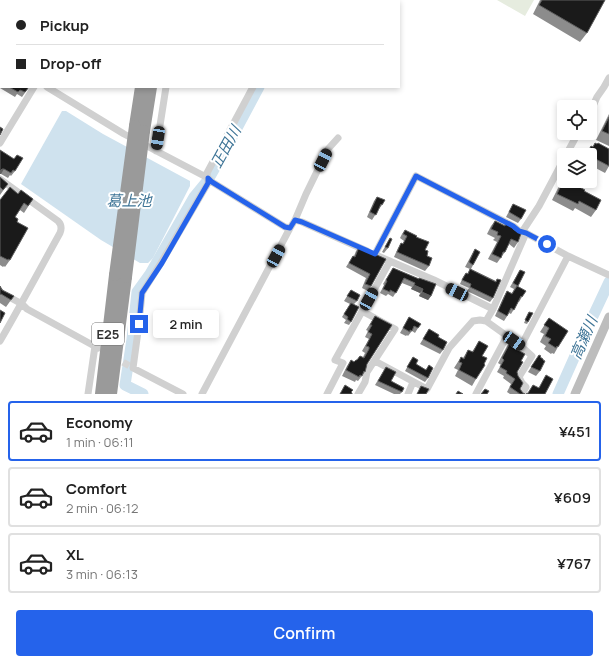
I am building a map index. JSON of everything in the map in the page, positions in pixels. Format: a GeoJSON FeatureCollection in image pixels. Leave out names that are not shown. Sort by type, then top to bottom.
{"type":"FeatureCollection","features":[{"type":"Feature","properties":{"kind":"highway","name":"E25"},"geometry":{"type":"LineString","coordinates":[[101,394],[121,276],[140,129],[141,88]]}},
{"type":"Feature","properties":{"kind":"highway","name":"E25"},"geometry":{"type":"LineString","coordinates":[[140,129],[151,88]]}},
{"type":"Feature","properties":{"kind":"highway","name":"E25"},"geometry":{"type":"LineString","coordinates":[[111,394],[121,276]]}},
{"type":"Feature","properties":{"kind":"main road"},"geometry":{"type":"LineString","coordinates":[[575,394],[609,317]]}},
{"type":"Feature","properties":{"kind":"street"},"geometry":{"type":"LineString","coordinates":[[596,100],[609,78]]}},
{"type":"Feature","properties":{"kind":"street"},"geometry":{"type":"LineString","coordinates":[[0,143],[33,88]]}},
{"type":"Feature","properties":{"kind":"street"},"geometry":{"type":"LineString","coordinates":[[49,88],[124,134],[208,178],[258,211],[285,227],[290,228]]}},
{"type":"Feature","properties":{"kind":"street"},"geometry":{"type":"LineString","coordinates":[[156,151],[166,88]]}},
{"type":"Feature","properties":{"kind":"street"},"geometry":{"type":"LineString","coordinates":[[183,394],[133,368],[142,293],[162,263],[208,183],[207,173],[252,88]]}},
{"type":"Feature","properties":{"kind":"street"},"geometry":{"type":"LineString","coordinates":[[202,394],[295,220],[328,149],[338,138]]}},
{"type":"Feature","properties":{"kind":"street"},"geometry":{"type":"LineString","coordinates":[[486,321],[493,309],[524,233],[557,172]]}},
{"type":"Feature","properties":{"kind":"street"},"geometry":{"type":"LineString","coordinates":[[375,254],[416,176],[513,226],[519,231],[607,274]]}},
{"type":"Feature","properties":{"kind":"street"},"geometry":{"type":"LineString","coordinates":[[0,179],[58,221],[61,227],[60,233],[22,304],[0,341]]}},
{"type":"Feature","properties":{"kind":"street"},"geometry":{"type":"LineString","coordinates":[[295,220],[434,280],[493,309]]}},
{"type":"Feature","properties":{"kind":"street"},"geometry":{"type":"LineString","coordinates":[[521,346],[568,256]]}},
{"type":"Feature","properties":{"kind":"street"},"geometry":{"type":"LineString","coordinates":[[327,394],[343,363],[335,360],[390,261]]}},
{"type":"Feature","properties":{"kind":"street"},"geometry":{"type":"LineString","coordinates":[[0,292],[22,304],[27,309],[96,347],[88,394]]}},
{"type":"Feature","properties":{"kind":"street"},"geometry":{"type":"LineString","coordinates":[[358,394],[365,382],[367,372],[395,329],[362,311]]}},
{"type":"Feature","properties":{"kind":"street"},"geometry":{"type":"LineString","coordinates":[[375,361],[430,392],[449,348],[473,320],[486,321],[521,346],[532,356],[519,377],[526,387],[522,394]]}},
{"type":"Feature","properties":{"kind":"street"},"geometry":{"type":"LineString","coordinates":[[476,394],[507,336]]}},
{"type":"Feature","properties":{"kind":"street"},"geometry":{"type":"LineString","coordinates":[[408,394],[413,382]]}},
{"type":"Feature","properties":{"kind":"shaded area"},"geometry":{"type":"Polygon","coordinates":[[[497,0],[534,0],[525,16],[497,0]]]}},
{"type":"Feature","properties":{"kind":"water","name":"葛上池"},"geometry":{"type":"Polygon","coordinates":[[[62,111],[66,111],[103,134],[190,181],[190,186],[153,258],[148,263],[140,263],[101,240],[21,184],[62,111]]]}},
{"type":"Feature","properties":{"kind":"building"},"geometry":{"type":"Polygon","coordinates":[[[542,0],[605,0],[587,33],[539,5],[542,0]]]}},
{"type":"Feature","properties":{"kind":"building"},"geometry":{"type":"Polygon","coordinates":[[[11,88],[28,88],[25,92],[20,90],[18,92],[11,88]]]}},
{"type":"Feature","properties":{"kind":"building"},"geometry":{"type":"Polygon","coordinates":[[[609,117],[609,134],[602,131],[609,117]]]}},
{"type":"Feature","properties":{"kind":"building"},"geometry":{"type":"Polygon","coordinates":[[[0,127],[3,129],[0,135],[0,127]]]}},
{"type":"Feature","properties":{"kind":"building"},"geometry":{"type":"Polygon","coordinates":[[[595,143],[598,143],[609,149],[609,166],[597,160],[597,148],[590,148],[591,146],[593,147],[595,143]]]}},
{"type":"Feature","properties":{"kind":"building"},"geometry":{"type":"Polygon","coordinates":[[[0,150],[14,159],[17,155],[23,158],[15,171],[13,170],[11,173],[2,169],[0,171],[0,150]]]}},
{"type":"Feature","properties":{"kind":"building"},"geometry":{"type":"Polygon","coordinates":[[[0,177],[8,184],[3,190],[0,187],[0,177]]]}},
{"type":"Feature","properties":{"kind":"building"},"geometry":{"type":"Polygon","coordinates":[[[10,187],[18,194],[21,190],[33,199],[28,206],[24,203],[15,217],[18,219],[17,222],[28,228],[10,260],[8,260],[0,256],[0,200],[10,187]]]}},
{"type":"Feature","properties":{"kind":"building"},"geometry":{"type":"Polygon","coordinates":[[[560,188],[581,188],[601,200],[596,210],[579,201],[578,204],[557,194],[560,188]]]}},
{"type":"Feature","properties":{"kind":"building"},"geometry":{"type":"Polygon","coordinates":[[[377,197],[385,200],[382,205],[381,204],[376,215],[370,212],[377,197]]]}},
{"type":"Feature","properties":{"kind":"building"},"geometry":{"type":"Polygon","coordinates":[[[513,204],[526,210],[521,219],[509,212],[513,204]]]}},
{"type":"Feature","properties":{"kind":"building"},"geometry":{"type":"Polygon","coordinates":[[[495,221],[505,226],[507,221],[514,225],[513,229],[521,234],[518,242],[511,239],[501,258],[492,254],[501,236],[497,235],[498,232],[491,229],[495,221]]]}},
{"type":"Feature","properties":{"kind":"building"},"geometry":{"type":"Polygon","coordinates":[[[405,230],[417,236],[416,237],[429,242],[425,250],[428,251],[427,256],[432,258],[429,266],[397,252],[401,243],[403,244],[407,236],[403,234],[405,230]]]}},
{"type":"Feature","properties":{"kind":"building"},"geometry":{"type":"Polygon","coordinates":[[[390,238],[392,239],[388,248],[385,247],[390,238]]]}},
{"type":"Feature","properties":{"kind":"building"},"geometry":{"type":"Polygon","coordinates":[[[359,247],[386,259],[371,286],[365,284],[370,274],[349,263],[353,256],[355,257],[359,247]]]}},
{"type":"Feature","properties":{"kind":"building"},"geometry":{"type":"Polygon","coordinates":[[[475,249],[480,252],[473,265],[469,262],[475,249]]]}},
{"type":"Feature","properties":{"kind":"building"},"geometry":{"type":"Polygon","coordinates":[[[393,268],[419,279],[436,284],[431,296],[422,292],[423,289],[414,285],[415,283],[404,278],[396,293],[383,289],[393,268]]]}},
{"type":"Feature","properties":{"kind":"building"},"geometry":{"type":"Polygon","coordinates":[[[470,269],[496,282],[497,279],[501,280],[493,298],[470,287],[471,284],[462,280],[466,273],[468,274],[470,269]]]}},
{"type":"Feature","properties":{"kind":"building"},"geometry":{"type":"Polygon","coordinates":[[[520,270],[525,272],[518,286],[513,283],[520,270]]]}},
{"type":"Feature","properties":{"kind":"building"},"geometry":{"type":"Polygon","coordinates":[[[0,286],[2,290],[14,296],[11,300],[1,294],[0,295],[0,286]]]}},
{"type":"Feature","properties":{"kind":"building"},"geometry":{"type":"Polygon","coordinates":[[[517,286],[526,291],[522,297],[521,296],[514,310],[511,308],[507,316],[498,311],[507,291],[512,294],[517,286]]]}},
{"type":"Feature","properties":{"kind":"building"},"geometry":{"type":"Polygon","coordinates":[[[351,290],[360,295],[357,301],[347,296],[351,290]]]}},
{"type":"Feature","properties":{"kind":"building"},"geometry":{"type":"Polygon","coordinates":[[[351,303],[359,307],[351,322],[344,314],[351,303]]]}},
{"type":"Feature","properties":{"kind":"building"},"geometry":{"type":"Polygon","coordinates":[[[0,310],[5,313],[0,323],[0,310]]]}},
{"type":"Feature","properties":{"kind":"building"},"geometry":{"type":"Polygon","coordinates":[[[529,312],[533,313],[528,322],[525,320],[529,312]]]}},
{"type":"Feature","properties":{"kind":"building"},"geometry":{"type":"Polygon","coordinates":[[[375,316],[392,325],[367,364],[365,372],[364,371],[362,376],[360,375],[359,377],[346,370],[351,360],[354,362],[360,356],[364,358],[369,349],[369,347],[366,346],[372,334],[368,332],[375,316]]]}},
{"type":"Feature","properties":{"kind":"building"},"geometry":{"type":"Polygon","coordinates":[[[409,317],[421,324],[418,328],[414,326],[410,332],[403,328],[409,317]]]}},
{"type":"Feature","properties":{"kind":"building"},"geometry":{"type":"Polygon","coordinates":[[[549,318],[568,331],[556,348],[548,343],[551,339],[545,336],[549,328],[544,325],[549,318]]]}},
{"type":"Feature","properties":{"kind":"building"},"geometry":{"type":"Polygon","coordinates":[[[429,329],[439,335],[438,337],[447,342],[443,350],[423,339],[429,329]]]}},
{"type":"Feature","properties":{"kind":"building"},"geometry":{"type":"Polygon","coordinates":[[[479,341],[488,346],[482,356],[487,358],[484,364],[485,365],[476,379],[459,370],[462,363],[459,362],[461,357],[464,359],[468,350],[473,352],[479,341]]]}},
{"type":"Feature","properties":{"kind":"building"},"geometry":{"type":"Polygon","coordinates":[[[511,341],[511,346],[525,354],[521,361],[523,362],[517,372],[523,383],[520,389],[525,394],[520,394],[510,387],[515,379],[506,373],[507,371],[500,367],[504,360],[502,358],[511,341]]]}},
{"type":"Feature","properties":{"kind":"building"},"geometry":{"type":"Polygon","coordinates":[[[539,355],[545,361],[540,371],[531,367],[539,355]]]}},
{"type":"Feature","properties":{"kind":"building"},"geometry":{"type":"Polygon","coordinates":[[[413,357],[418,360],[416,364],[426,370],[429,365],[433,368],[428,378],[407,367],[413,357]]]}},
{"type":"Feature","properties":{"kind":"building"},"geometry":{"type":"Polygon","coordinates":[[[386,367],[396,372],[391,381],[404,388],[402,392],[378,381],[386,367]]]}},
{"type":"Feature","properties":{"kind":"building"},"geometry":{"type":"Polygon","coordinates":[[[546,375],[553,379],[545,394],[526,394],[533,385],[539,388],[546,375]]]}},
{"type":"Feature","properties":{"kind":"building"},"geometry":{"type":"Polygon","coordinates":[[[345,385],[353,390],[351,392],[352,394],[340,394],[345,385]]]}},
{"type":"Feature","properties":{"kind":"building"},"geometry":{"type":"Polygon","coordinates":[[[421,386],[429,389],[426,394],[417,394],[421,386]]]}},
{"type":"Feature","properties":{"kind":"building"},"geometry":{"type":"Polygon","coordinates":[[[485,389],[489,391],[487,394],[481,394],[485,389]]]}},
{"type":"Feature","properties":{"kind":"building"},"geometry":{"type":"Polygon","coordinates":[[[458,391],[463,394],[456,394],[458,391]]]}},
{"type":"Feature","properties":{"kind":"waterway","name":"正田川"},"geometry":{"type":"LineString","coordinates":[[143,394],[125,385],[137,292],[150,274],[194,197],[208,180],[258,88]]}},
{"type":"Feature","properties":{"kind":"waterway","name":"高瀬川"},"geometry":{"type":"LineString","coordinates":[[558,394],[609,282]]}},
{"type":"Feature","properties":{"kind":"tunnel"},"geometry":{"type":"LineString","coordinates":[[114,357],[133,368]]}},
{"type":"Feature","properties":{"kind":"route"},"geometry":{"type":"LineString","coordinates":[[139,324],[142,293],[162,263],[208,183],[208,178],[212,182],[285,227],[290,228],[295,220],[302,222],[375,254],[416,176],[513,226],[519,231],[547,244]]}}]}
